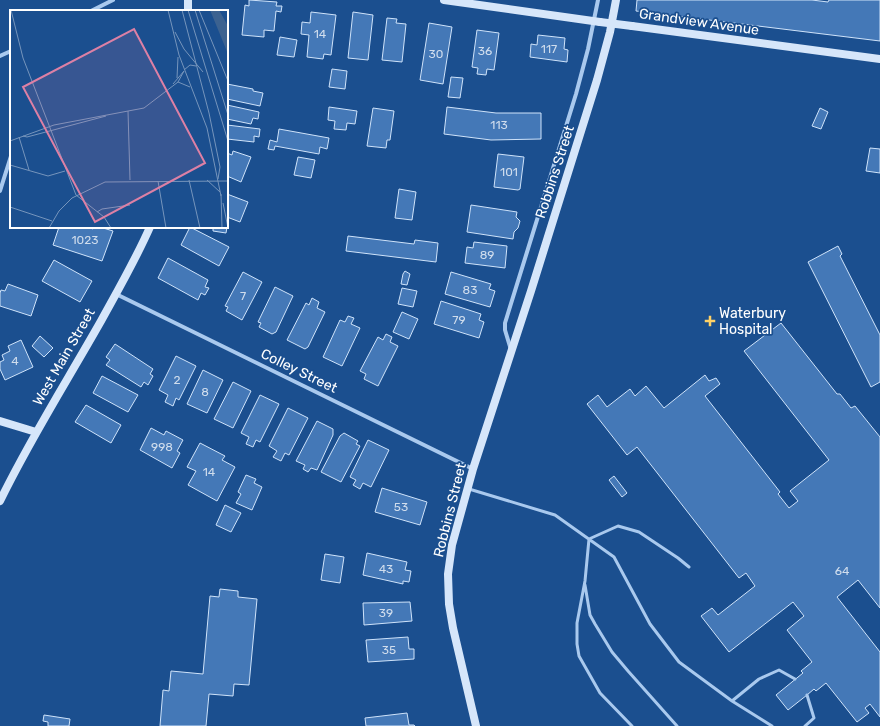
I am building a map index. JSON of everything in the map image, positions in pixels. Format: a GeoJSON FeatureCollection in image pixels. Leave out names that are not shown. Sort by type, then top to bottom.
{"type":"FeatureCollection","features":[{"type":"Feature","properties":{"kind":"main road","name":"Grandview Avenue"},"geometry":{"type":"LineString","coordinates":[[444,0],[880,60]]}},
{"type":"Feature","properties":{"kind":"main road","name":"Robbins Street"},"geometry":{"type":"LineString","coordinates":[[476,726],[453,628],[449,604],[448,567],[452,545],[467,488],[597,80],[610,32],[616,0]]}},
{"type":"Feature","properties":{"kind":"main road","name":"West Main Street"},"geometry":{"type":"LineString","coordinates":[[0,501],[36,432],[116,294],[150,228]]}},
{"type":"Feature","properties":{"kind":"main road"},"geometry":{"type":"LineString","coordinates":[[0,421],[36,432]]}},
{"type":"Feature","properties":{"kind":"street"},"geometry":{"type":"LineString","coordinates":[[93,10],[113,0]]}},
{"type":"Feature","properties":{"kind":"street","name":"Robbins Street"},"geometry":{"type":"LineString","coordinates":[[511,351],[505,330],[505,322],[576,94],[597,21],[598,0]]}},
{"type":"Feature","properties":{"kind":"street"},"geometry":{"type":"LineString","coordinates":[[0,56],[10,51]]}},
{"type":"Feature","properties":{"kind":"street"},"geometry":{"type":"LineString","coordinates":[[0,191],[10,159]]}},
{"type":"Feature","properties":{"kind":"street","name":"Colley Street"},"geometry":{"type":"LineString","coordinates":[[116,294],[473,469]]}},
{"type":"Feature","properties":{"kind":"lane"},"geometry":{"type":"LineString","coordinates":[[467,488],[555,515],[614,556],[650,624],[679,662],[732,701],[772,726]]}},
{"type":"Feature","properties":{"kind":"lane"},"geometry":{"type":"LineString","coordinates":[[589,539],[618,526],[639,532],[689,567]]}},
{"type":"Feature","properties":{"kind":"lane"},"geometry":{"type":"LineString","coordinates":[[589,539],[585,581],[577,623],[577,644],[579,656],[600,693],[632,726]]}},
{"type":"Feature","properties":{"kind":"lane"},"geometry":{"type":"LineString","coordinates":[[585,581],[590,614],[594,624],[612,652],[677,726]]}},
{"type":"Feature","properties":{"kind":"lane"},"geometry":{"type":"LineString","coordinates":[[732,701],[759,679],[779,670],[795,679]]}},
{"type":"Feature","properties":{"kind":"lane"},"geometry":{"type":"LineString","coordinates":[[805,726],[814,718],[807,696]]}},
{"type":"Feature","properties":{"kind":"building"},"geometry":{"type":"Polygon","coordinates":[[[249,0],[277,2],[276,6],[282,6],[281,12],[276,11],[274,31],[264,30],[264,37],[242,35],[245,5],[249,6],[249,0]]]}},
{"type":"Feature","properties":{"kind":"building"},"geometry":{"type":"Polygon","coordinates":[[[637,0],[812,0],[828,2],[829,0],[880,0],[880,41],[636,11],[637,0]]]}},
{"type":"Feature","properties":{"kind":"building"},"geometry":{"type":"Polygon","coordinates":[[[311,12],[336,15],[331,55],[324,54],[323,59],[307,57],[309,35],[301,34],[302,22],[310,23],[311,12]]]}},
{"type":"Feature","properties":{"kind":"building"},"geometry":{"type":"Polygon","coordinates":[[[353,12],[373,15],[368,60],[348,58],[353,12]]]}},
{"type":"Feature","properties":{"kind":"building"},"geometry":{"type":"Polygon","coordinates":[[[387,18],[397,19],[396,23],[406,24],[402,62],[382,60],[387,18]]]}},
{"type":"Feature","properties":{"kind":"building"},"geometry":{"type":"Polygon","coordinates":[[[429,23],[452,27],[443,84],[420,80],[429,23]]]}},
{"type":"Feature","properties":{"kind":"building"},"geometry":{"type":"Polygon","coordinates":[[[477,30],[499,33],[494,70],[487,69],[486,75],[477,74],[478,68],[472,67],[477,30]]]}},
{"type":"Feature","properties":{"kind":"building"},"geometry":{"type":"Polygon","coordinates":[[[538,35],[565,38],[564,49],[568,50],[567,62],[530,57],[531,44],[537,45],[538,35]]]}},
{"type":"Feature","properties":{"kind":"building"},"geometry":{"type":"Polygon","coordinates":[[[280,37],[297,40],[294,57],[277,55],[280,37]]]}},
{"type":"Feature","properties":{"kind":"building"},"geometry":{"type":"Polygon","coordinates":[[[332,69],[347,71],[345,89],[329,87],[332,69]]]}},
{"type":"Feature","properties":{"kind":"building"},"geometry":{"type":"Polygon","coordinates":[[[451,77],[463,78],[460,98],[448,97],[451,77]]]}},
{"type":"Feature","properties":{"kind":"building"},"geometry":{"type":"Polygon","coordinates":[[[228,84],[253,89],[253,91],[263,93],[260,106],[228,99],[228,84]]]}},
{"type":"Feature","properties":{"kind":"building"},"geometry":{"type":"Polygon","coordinates":[[[228,105],[259,112],[258,119],[253,118],[251,124],[228,119],[228,105]]]}},
{"type":"Feature","properties":{"kind":"building"},"geometry":{"type":"Polygon","coordinates":[[[329,107],[357,111],[355,124],[347,123],[346,130],[334,129],[335,121],[328,120],[329,107]]]}},
{"type":"Feature","properties":{"kind":"building"},"geometry":{"type":"Polygon","coordinates":[[[447,107],[496,113],[541,113],[541,139],[491,140],[444,134],[447,107]]]}},
{"type":"Feature","properties":{"kind":"building"},"geometry":{"type":"Polygon","coordinates":[[[373,108],[394,111],[390,140],[387,140],[386,148],[367,146],[373,108]]]}},
{"type":"Feature","properties":{"kind":"building"},"geometry":{"type":"Polygon","coordinates":[[[820,108],[828,112],[821,129],[812,126],[820,108]]]}},
{"type":"Feature","properties":{"kind":"building"},"geometry":{"type":"Polygon","coordinates":[[[228,125],[260,129],[259,137],[254,136],[254,142],[228,139],[228,125]]]}},
{"type":"Feature","properties":{"kind":"building"},"geometry":{"type":"Polygon","coordinates":[[[279,129],[329,138],[327,149],[320,147],[319,154],[275,146],[274,150],[268,149],[270,140],[277,142],[279,129]]]}},
{"type":"Feature","properties":{"kind":"building"},"geometry":{"type":"Polygon","coordinates":[[[870,148],[880,149],[880,173],[866,171],[870,148]]]}},
{"type":"Feature","properties":{"kind":"building"},"geometry":{"type":"Polygon","coordinates":[[[233,151],[251,157],[241,182],[228,176],[228,153],[232,155],[233,151]]]}},
{"type":"Feature","properties":{"kind":"building"},"geometry":{"type":"Polygon","coordinates":[[[498,154],[524,157],[520,189],[494,187],[498,154]]]}},
{"type":"Feature","properties":{"kind":"building"},"geometry":{"type":"Polygon","coordinates":[[[298,157],[315,160],[311,178],[294,175],[298,157]]]}},
{"type":"Feature","properties":{"kind":"building"},"geometry":{"type":"Polygon","coordinates":[[[399,189],[416,192],[412,220],[395,218],[399,189]]]}},
{"type":"Feature","properties":{"kind":"building"},"geometry":{"type":"Polygon","coordinates":[[[228,194],[248,202],[240,222],[228,217],[228,194]]]}},
{"type":"Feature","properties":{"kind":"building"},"geometry":{"type":"Polygon","coordinates":[[[471,205],[517,212],[516,217],[520,221],[518,228],[514,232],[513,239],[467,232],[471,205]]]}},
{"type":"Feature","properties":{"kind":"building"},"geometry":{"type":"Polygon","coordinates":[[[59,228],[103,228],[113,231],[102,261],[53,245],[59,228]]]}},
{"type":"Feature","properties":{"kind":"building"},"geometry":{"type":"Polygon","coordinates":[[[190,228],[192,228],[229,247],[219,266],[181,245],[190,228]]]}},
{"type":"Feature","properties":{"kind":"building"},"geometry":{"type":"Polygon","coordinates":[[[213,228],[227,228],[226,233],[213,231],[213,228]]]}},
{"type":"Feature","properties":{"kind":"building"},"geometry":{"type":"Polygon","coordinates":[[[348,236],[414,244],[415,240],[438,243],[436,262],[346,251],[348,236]]]}},
{"type":"Feature","properties":{"kind":"building"},"geometry":{"type":"Polygon","coordinates":[[[474,242],[507,246],[505,268],[465,263],[467,247],[473,248],[474,242]]]}},
{"type":"Feature","properties":{"kind":"building"},"geometry":{"type":"Polygon","coordinates":[[[838,246],[842,254],[840,256],[880,335],[880,382],[871,387],[808,262],[838,246]]]}},
{"type":"Feature","properties":{"kind":"building"},"geometry":{"type":"Polygon","coordinates":[[[168,258],[208,280],[205,287],[209,288],[205,295],[201,293],[198,300],[158,278],[168,258]]]}},
{"type":"Feature","properties":{"kind":"building"},"geometry":{"type":"Polygon","coordinates":[[[54,260],[92,281],[80,302],[42,281],[54,260]]]}},
{"type":"Feature","properties":{"kind":"building"},"geometry":{"type":"Polygon","coordinates":[[[405,271],[410,274],[407,285],[401,284],[405,271]]]}},
{"type":"Feature","properties":{"kind":"building"},"geometry":{"type":"Polygon","coordinates":[[[243,272],[262,282],[242,320],[226,311],[228,307],[225,306],[243,272]]]}},
{"type":"Feature","properties":{"kind":"building"},"geometry":{"type":"Polygon","coordinates":[[[451,272],[491,284],[489,289],[495,291],[490,307],[445,294],[451,272]]]}},
{"type":"Feature","properties":{"kind":"building"},"geometry":{"type":"Polygon","coordinates":[[[8,284],[38,295],[31,316],[0,306],[1,290],[5,291],[8,284]]]}},
{"type":"Feature","properties":{"kind":"building"},"geometry":{"type":"Polygon","coordinates":[[[275,287],[293,296],[276,332],[272,334],[259,327],[261,323],[258,322],[275,287]]]}},
{"type":"Feature","properties":{"kind":"building"},"geometry":{"type":"Polygon","coordinates":[[[402,288],[417,291],[413,307],[398,304],[402,288]]]}},
{"type":"Feature","properties":{"kind":"building"},"geometry":{"type":"Polygon","coordinates":[[[312,298],[319,302],[317,308],[325,312],[308,347],[305,349],[287,340],[306,303],[309,305],[312,298]]]}},
{"type":"Feature","properties":{"kind":"building"},"geometry":{"type":"Polygon","coordinates":[[[441,301],[481,314],[479,320],[484,322],[479,338],[434,324],[441,301]]]}},
{"type":"Feature","properties":{"kind":"building"},"geometry":{"type":"Polygon","coordinates":[[[402,312],[418,319],[409,339],[393,332],[402,312]]]}},
{"type":"Feature","properties":{"kind":"building"},"geometry":{"type":"Polygon","coordinates":[[[348,316],[354,318],[351,324],[360,328],[342,366],[323,357],[340,320],[345,322],[348,316]]]}},
{"type":"Feature","properties":{"kind":"building"},"geometry":{"type":"Polygon","coordinates":[[[781,323],[837,394],[840,394],[851,408],[855,406],[880,437],[880,608],[858,580],[837,597],[880,652],[880,717],[870,704],[865,708],[869,713],[857,722],[826,683],[816,691],[814,689],[788,710],[776,695],[803,673],[801,671],[812,662],[787,630],[804,616],[793,602],[729,652],[701,616],[712,608],[718,615],[755,586],[746,573],[739,578],[637,447],[627,455],[587,404],[598,395],[607,407],[630,389],[635,396],[646,386],[664,408],[705,375],[709,381],[716,378],[720,384],[705,396],[780,492],[778,494],[789,508],[798,501],[790,491],[829,460],[744,351],[781,323]]]}},
{"type":"Feature","properties":{"kind":"building"},"geometry":{"type":"Polygon","coordinates":[[[386,334],[392,337],[390,342],[398,346],[378,386],[364,379],[366,374],[360,371],[378,337],[383,340],[386,334]]]}},
{"type":"Feature","properties":{"kind":"building"},"geometry":{"type":"Polygon","coordinates":[[[40,336],[53,348],[44,357],[32,346],[40,336]]]}},
{"type":"Feature","properties":{"kind":"building"},"geometry":{"type":"Polygon","coordinates":[[[21,340],[33,367],[5,380],[0,369],[0,362],[4,360],[2,355],[10,351],[8,346],[21,340]]]}},
{"type":"Feature","properties":{"kind":"building"},"geometry":{"type":"Polygon","coordinates":[[[115,344],[153,369],[150,374],[153,376],[148,385],[144,382],[141,387],[106,365],[110,360],[106,357],[115,344]]]}},
{"type":"Feature","properties":{"kind":"building"},"geometry":{"type":"Polygon","coordinates":[[[176,356],[196,366],[179,400],[176,398],[173,406],[165,402],[168,395],[159,390],[176,356]]]}},
{"type":"Feature","properties":{"kind":"building"},"geometry":{"type":"Polygon","coordinates":[[[203,370],[223,380],[207,413],[187,404],[203,370]]]}},
{"type":"Feature","properties":{"kind":"building"},"geometry":{"type":"Polygon","coordinates":[[[102,376],[138,395],[128,412],[93,393],[102,376]]]}},
{"type":"Feature","properties":{"kind":"building"},"geometry":{"type":"Polygon","coordinates":[[[233,382],[251,391],[233,428],[214,419],[233,382]]]}},
{"type":"Feature","properties":{"kind":"building"},"geometry":{"type":"Polygon","coordinates":[[[260,395],[279,404],[260,442],[256,440],[253,447],[246,444],[249,437],[241,433],[260,395]]]}},
{"type":"Feature","properties":{"kind":"building"},"geometry":{"type":"Polygon","coordinates":[[[86,405],[121,425],[111,443],[75,422],[86,405]]]}},
{"type":"Feature","properties":{"kind":"building"},"geometry":{"type":"Polygon","coordinates":[[[288,408],[308,418],[289,455],[285,453],[281,461],[273,457],[277,451],[269,446],[288,408]]]}},
{"type":"Feature","properties":{"kind":"building"},"geometry":{"type":"Polygon","coordinates":[[[317,421],[333,429],[333,435],[317,470],[311,468],[308,472],[303,469],[305,465],[296,461],[317,421]]]}},
{"type":"Feature","properties":{"kind":"building"},"geometry":{"type":"Polygon","coordinates":[[[151,428],[164,435],[166,431],[183,440],[177,451],[180,453],[172,468],[140,450],[151,428]]]}},
{"type":"Feature","properties":{"kind":"building"},"geometry":{"type":"Polygon","coordinates":[[[344,433],[358,441],[356,444],[360,446],[341,482],[321,472],[340,436],[344,433]]]}},
{"type":"Feature","properties":{"kind":"building"},"geometry":{"type":"Polygon","coordinates":[[[368,440],[389,450],[371,487],[363,483],[360,489],[353,485],[356,480],[350,477],[368,440]]]}},
{"type":"Feature","properties":{"kind":"building"},"geometry":{"type":"Polygon","coordinates":[[[200,443],[225,456],[222,460],[235,467],[217,501],[188,485],[196,471],[187,467],[200,443]]]}},
{"type":"Feature","properties":{"kind":"building"},"geometry":{"type":"Polygon","coordinates":[[[246,475],[256,479],[254,483],[262,487],[252,510],[236,503],[241,494],[238,492],[246,475]]]}},
{"type":"Feature","properties":{"kind":"building"},"geometry":{"type":"Polygon","coordinates":[[[614,476],[627,493],[622,497],[609,480],[614,476]]]}},
{"type":"Feature","properties":{"kind":"building"},"geometry":{"type":"Polygon","coordinates":[[[382,488],[427,502],[420,525],[375,512],[382,488]]]}},
{"type":"Feature","properties":{"kind":"building"},"geometry":{"type":"Polygon","coordinates":[[[225,505],[241,513],[231,532],[216,525],[225,505]]]}},
{"type":"Feature","properties":{"kind":"building"},"geometry":{"type":"Polygon","coordinates":[[[367,553],[407,562],[405,570],[411,571],[409,582],[403,581],[403,584],[363,575],[367,553]]]}},
{"type":"Feature","properties":{"kind":"building"},"geometry":{"type":"Polygon","coordinates":[[[325,554],[344,557],[340,583],[321,580],[325,554]]]}},
{"type":"Feature","properties":{"kind":"building"},"geometry":{"type":"Polygon","coordinates":[[[220,589],[238,591],[238,597],[257,599],[249,685],[234,684],[233,696],[209,694],[206,726],[160,726],[163,690],[169,691],[171,671],[203,674],[210,596],[219,597],[220,589]]]}},
{"type":"Feature","properties":{"kind":"building"},"geometry":{"type":"Polygon","coordinates":[[[410,602],[412,621],[364,625],[363,603],[410,602]]]}},
{"type":"Feature","properties":{"kind":"building"},"geometry":{"type":"Polygon","coordinates":[[[408,637],[409,649],[414,649],[414,659],[368,662],[366,640],[408,637]]]}},
{"type":"Feature","properties":{"kind":"building"},"geometry":{"type":"Polygon","coordinates":[[[407,713],[409,725],[415,726],[366,726],[365,718],[407,713]]]}},
{"type":"Feature","properties":{"kind":"building"},"geometry":{"type":"Polygon","coordinates":[[[44,715],[70,719],[69,726],[48,726],[48,722],[43,721],[44,715]]]}},
{"type":"Feature","properties":{"kind":"place","name":"Waterbury Hospital"},"geometry":{"type":"Point","coordinates":[710,321]}}]}
